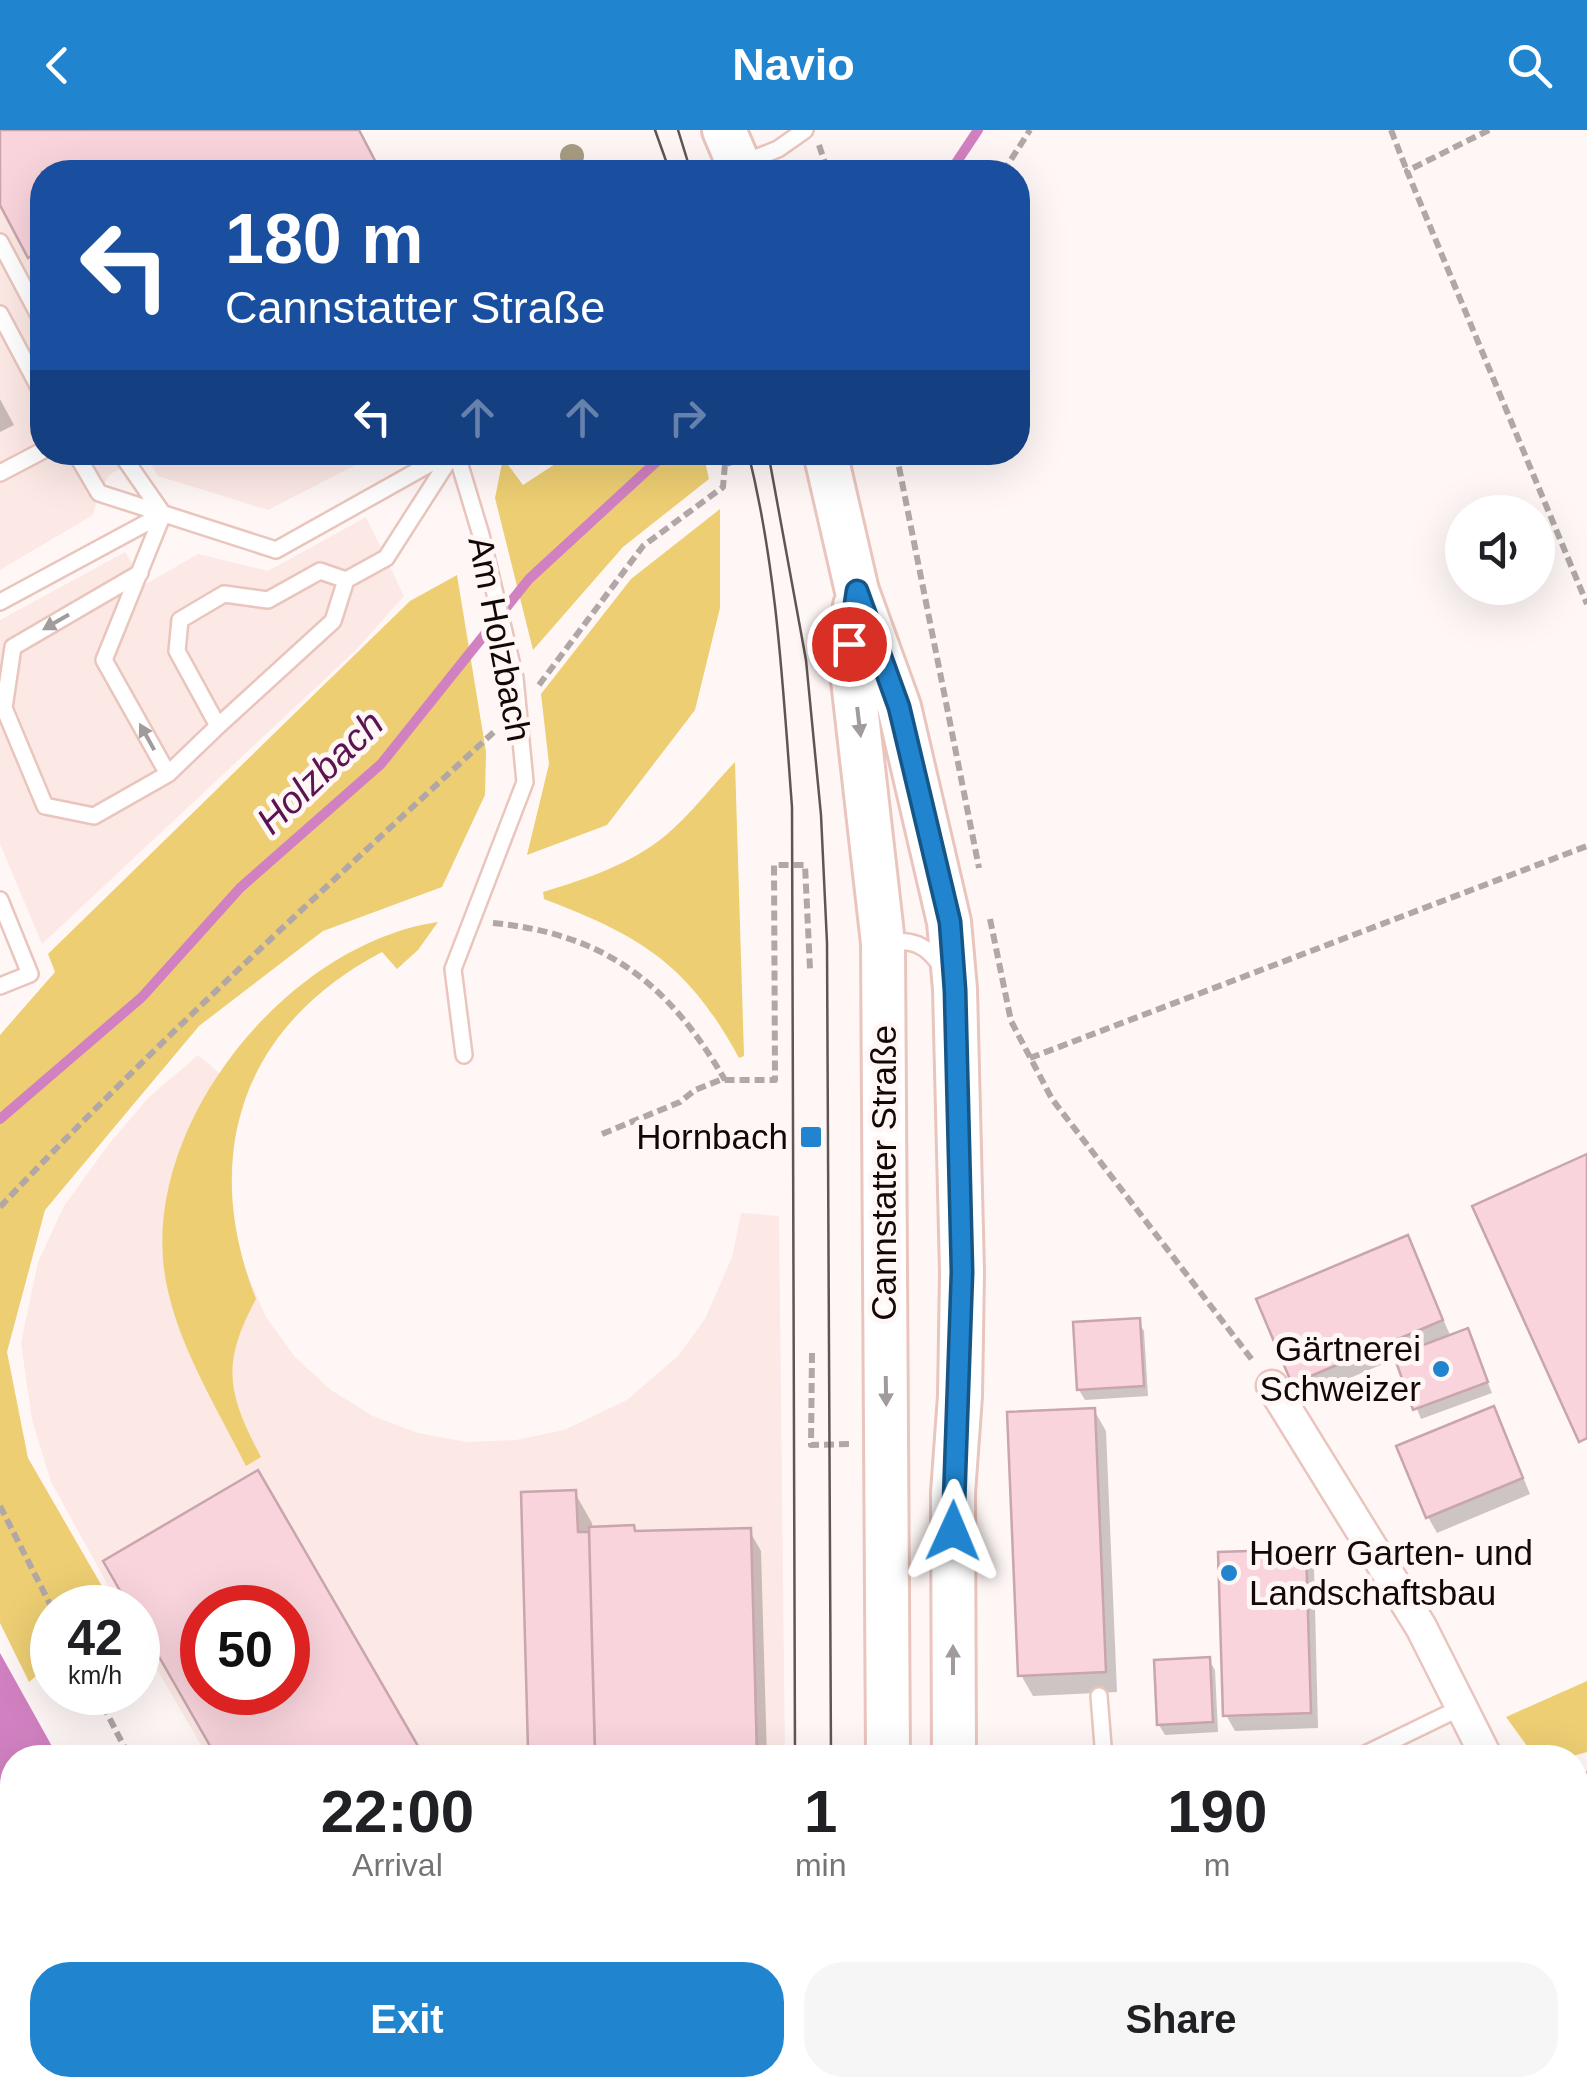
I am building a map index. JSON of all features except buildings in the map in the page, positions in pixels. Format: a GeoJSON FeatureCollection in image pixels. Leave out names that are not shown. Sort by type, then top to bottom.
{"type":"FeatureCollection","features":[{"type":"Feature","properties":{"kind":"main road","name":"Cannstatter Straße"},"geometry":{"type":"LineString","coordinates":[[829,465],[857,591],[899,707],[950,922],[962,1272],[960,1396],[953,1493],[954,1745]]}},
{"type":"Feature","properties":{"kind":"main road","name":"Cannstatter Straße"},"geometry":{"type":"LineString","coordinates":[[857,591],[849,644],[883,943],[888,1745]]}},
{"type":"Feature","properties":{"kind":"street"},"geometry":{"type":"LineString","coordinates":[[1272,1386],[1421,1627],[1481,1745]]}},
{"type":"Feature","properties":{"kind":"lane"},"geometry":{"type":"LineString","coordinates":[[735,156],[778,149],[805,130]]}},
{"type":"Feature","properties":{"kind":"lane"},"geometry":{"type":"LineString","coordinates":[[0,242],[30,294]]}},
{"type":"Feature","properties":{"kind":"lane"},"geometry":{"type":"LineString","coordinates":[[0,314],[30,370]]}},
{"type":"Feature","properties":{"kind":"lane"},"geometry":{"type":"LineString","coordinates":[[0,473],[30,457]]}},
{"type":"Feature","properties":{"kind":"lane"},"geometry":{"type":"LineString","coordinates":[[83,465],[99,493],[276,550],[430,465]]}},
{"type":"Feature","properties":{"kind":"lane"},"geometry":{"type":"LineString","coordinates":[[129,465],[164,514]]}},
{"type":"Feature","properties":{"kind":"lane"},"geometry":{"type":"LineString","coordinates":[[140,573],[13,647],[4,708],[44,806],[94,816],[168,774],[333,621],[346,580],[386,558],[446,465]]}},
{"type":"Feature","properties":{"kind":"lane","name":"Am Holzbach"},"geometry":{"type":"LineString","coordinates":[[458,465],[481,535],[515,678],[525,782],[454,969],[464,1055]]}},
{"type":"Feature","properties":{"kind":"lane"},"geometry":{"type":"LineString","coordinates":[[164,514],[104,660],[168,774]]}},
{"type":"Feature","properties":{"kind":"lane"},"geometry":{"type":"LineString","coordinates":[[0,602],[164,514]]}},
{"type":"Feature","properties":{"kind":"lane"},"geometry":{"type":"LineString","coordinates":[[218,726],[177,651],[180,620],[224,594],[268,600],[320,571],[346,580]]}},
{"type":"Feature","properties":{"kind":"lane"},"geometry":{"type":"LineString","coordinates":[[0,900],[30,974],[0,986]]}},
{"type":"Feature","properties":{"kind":"lane"},"geometry":{"type":"LineString","coordinates":[[883,943],[904,939],[921,944],[936,959],[955,990]]}},
{"type":"Feature","properties":{"kind":"lane"},"geometry":{"type":"LineString","coordinates":[[1099,1696],[1103,1745]]}},
{"type":"Feature","properties":{"kind":"lane"},"geometry":{"type":"LineString","coordinates":[[1384,1745],[1462,1707]]}},
{"type":"Feature","properties":{"kind":"path"},"geometry":{"type":"LineString","coordinates":[[1011,160],[1030,130]]}},
{"type":"Feature","properties":{"kind":"path"},"geometry":{"type":"LineString","coordinates":[[1390,130],[1587,604]]}},
{"type":"Feature","properties":{"kind":"path"},"geometry":{"type":"LineString","coordinates":[[1407,172],[1490,130]]}},
{"type":"Feature","properties":{"kind":"path"},"geometry":{"type":"LineString","coordinates":[[0,1207],[326,887],[520,709],[643,546],[722,487],[724,465]]}},
{"type":"Feature","properties":{"kind":"path"},"geometry":{"type":"LineString","coordinates":[[899,465],[983,886]]}},
{"type":"Feature","properties":{"kind":"path"},"geometry":{"type":"LineString","coordinates":[[1030,1058],[1587,846]]}},
{"type":"Feature","properties":{"kind":"path"},"geometry":{"type":"LineString","coordinates":[[602,1134],[725,1080],[775,1080],[774,865],[805,865],[810,968]]}},
{"type":"Feature","properties":{"kind":"path"},"geometry":{"type":"LineString","coordinates":[[987,905],[1011,1021],[1052,1098],[1272,1386]]}},
{"type":"Feature","properties":{"kind":"path"},"geometry":{"type":"LineString","coordinates":[[472,920],[552,933],[622,963],[658,990],[688,1022],[725,1080]]}},
{"type":"Feature","properties":{"kind":"path"},"geometry":{"type":"LineString","coordinates":[[812,1353],[811,1445],[851,1444]]}},
{"type":"Feature","properties":{"kind":"path"},"geometry":{"type":"LineString","coordinates":[[0,1506],[40,1585]]}},
{"type":"Feature","properties":{"kind":"path"},"geometry":{"type":"LineString","coordinates":[[108,1715],[123,1745]]}},
{"type":"Feature","properties":{"kind":"shaded area"},"geometry":{"type":"Polygon","coordinates":[[[0,130],[359,130],[375,160],[30,160],[30,465],[127,465],[109,475],[93,515],[0,570],[0,130]]]}},
{"type":"Feature","properties":{"kind":"shaded area"},"geometry":{"type":"Polygon","coordinates":[[[151,465],[356,465],[268,510],[158,476],[151,465]]]}},
{"type":"Feature","properties":{"kind":"shaded area"},"geometry":{"type":"Polygon","coordinates":[[[502,465],[508,465],[523,485],[554,465],[706,465],[709,479],[623,547],[533,650],[495,498],[502,465]]]}},
{"type":"Feature","properties":{"kind":"shaded area"},"geometry":{"type":"Polygon","coordinates":[[[720,509],[720,608],[695,710],[607,825],[527,855],[549,764],[541,694],[631,579],[720,509]]]}},
{"type":"Feature","properties":{"kind":"shaded area"},"geometry":{"type":"Polygon","coordinates":[[[366,517],[404,596],[357,649],[42,944],[0,844],[0,620],[125,552],[146,584],[198,554],[268,571],[366,517]]]}},
{"type":"Feature","properties":{"kind":"shaded area"},"geometry":{"type":"Polygon","coordinates":[[[457,575],[486,752],[485,795],[442,887],[323,931],[199,1026],[45,1210],[7,1352],[28,1458],[101,1585],[30,1585],[29,1682],[0,1623],[0,1035],[55,972],[48,954],[410,601],[457,575]]]}},
{"type":"Feature","properties":{"kind":"shaded area"},"geometry":{"type":"Polygon","coordinates":[[[735,762],[744,1056],[739,1058],[701,999],[659,957],[608,926],[544,899],[543,892],[607,870],[651,846],[683,819],[735,762]]]}},
{"type":"Feature","properties":{"kind":"shaded area"},"geometry":{"type":"Polygon","coordinates":[[[438,922],[418,950],[397,969],[382,952],[334,982],[296,1017],[266,1056],[246,1099],[234,1145],[232,1194],[239,1245],[256,1299],[237,1342],[233,1378],[241,1414],[261,1457],[246,1466],[197,1370],[169,1295],[164,1269],[164,1212],[178,1154],[204,1098],[239,1047],[282,1001],[330,964],[383,937],[438,922]]]}},
{"type":"Feature","properties":{"kind":"shaded area"},"geometry":{"type":"Polygon","coordinates":[[[198,1055],[246,1096],[234,1141],[231,1202],[241,1261],[266,1317],[295,1357],[331,1390],[373,1416],[418,1433],[467,1442],[516,1440],[564,1430],[627,1400],[678,1356],[705,1319],[732,1257],[741,1213],[779,1216],[785,1745],[201,1745],[184,1715],[310,1715],[310,1585],[180,1585],[180,1709],[160,1675],[160,1585],[108,1585],[51,1482],[32,1420],[21,1343],[38,1262],[64,1206],[148,1098],[198,1055]]]}},
{"type":"Feature","properties":{"kind":"shaded area"},"geometry":{"type":"Polygon","coordinates":[[[0,1653],[30,1707],[30,1715],[35,1715],[51,1745],[0,1745],[0,1653]]]}},
{"type":"Feature","properties":{"kind":"shaded area"},"geometry":{"type":"Polygon","coordinates":[[[1587,1681],[1587,1745],[1526,1745],[1506,1717],[1587,1681]]]}},
{"type":"Feature","properties":{"kind":"waterway","name":"Holzbach"},"geometry":{"type":"LineString","coordinates":[[958,160],[978,130]]}},
{"type":"Feature","properties":{"kind":"waterway","name":"Holzbach"},"geometry":{"type":"LineString","coordinates":[[0,1119],[142,997],[240,888],[381,764],[529,579],[653,465]]}},
{"type":"Feature","properties":{"kind":"tram line"},"geometry":{"type":"LineString","coordinates":[[655,130],[666,160]]}},
{"type":"Feature","properties":{"kind":"tram line"},"geometry":{"type":"LineString","coordinates":[[678,130],[687,160]]}},
{"type":"Feature","properties":{"kind":"tram line"},"geometry":{"type":"LineString","coordinates":[[751,465],[772,584],[792,807],[795,1745]]}},
{"type":"Feature","properties":{"kind":"tram line"},"geometry":{"type":"LineString","coordinates":[[770,465],[806,660],[821,815],[827,943],[831,1745]]}},
{"type":"Feature","properties":{"kind":"place","name":"Hornbach"},"geometry":{"type":"Point","coordinates":[811,1137]}},
{"type":"Feature","properties":{"kind":"place","name":"Gärtnerei Schweizer"},"geometry":{"type":"Point","coordinates":[1441,1369]}},
{"type":"Feature","properties":{"kind":"place","name":"Hoerr Garten- und Landschaftsbau"},"geometry":{"type":"Point","coordinates":[1229,1573]}},
{"type":"Feature","properties":{"kind":"route"},"geometry":{"type":"LineString","coordinates":[[849,644],[857,591],[899,707],[950,922],[962,1272],[953,1531]]}}]}
